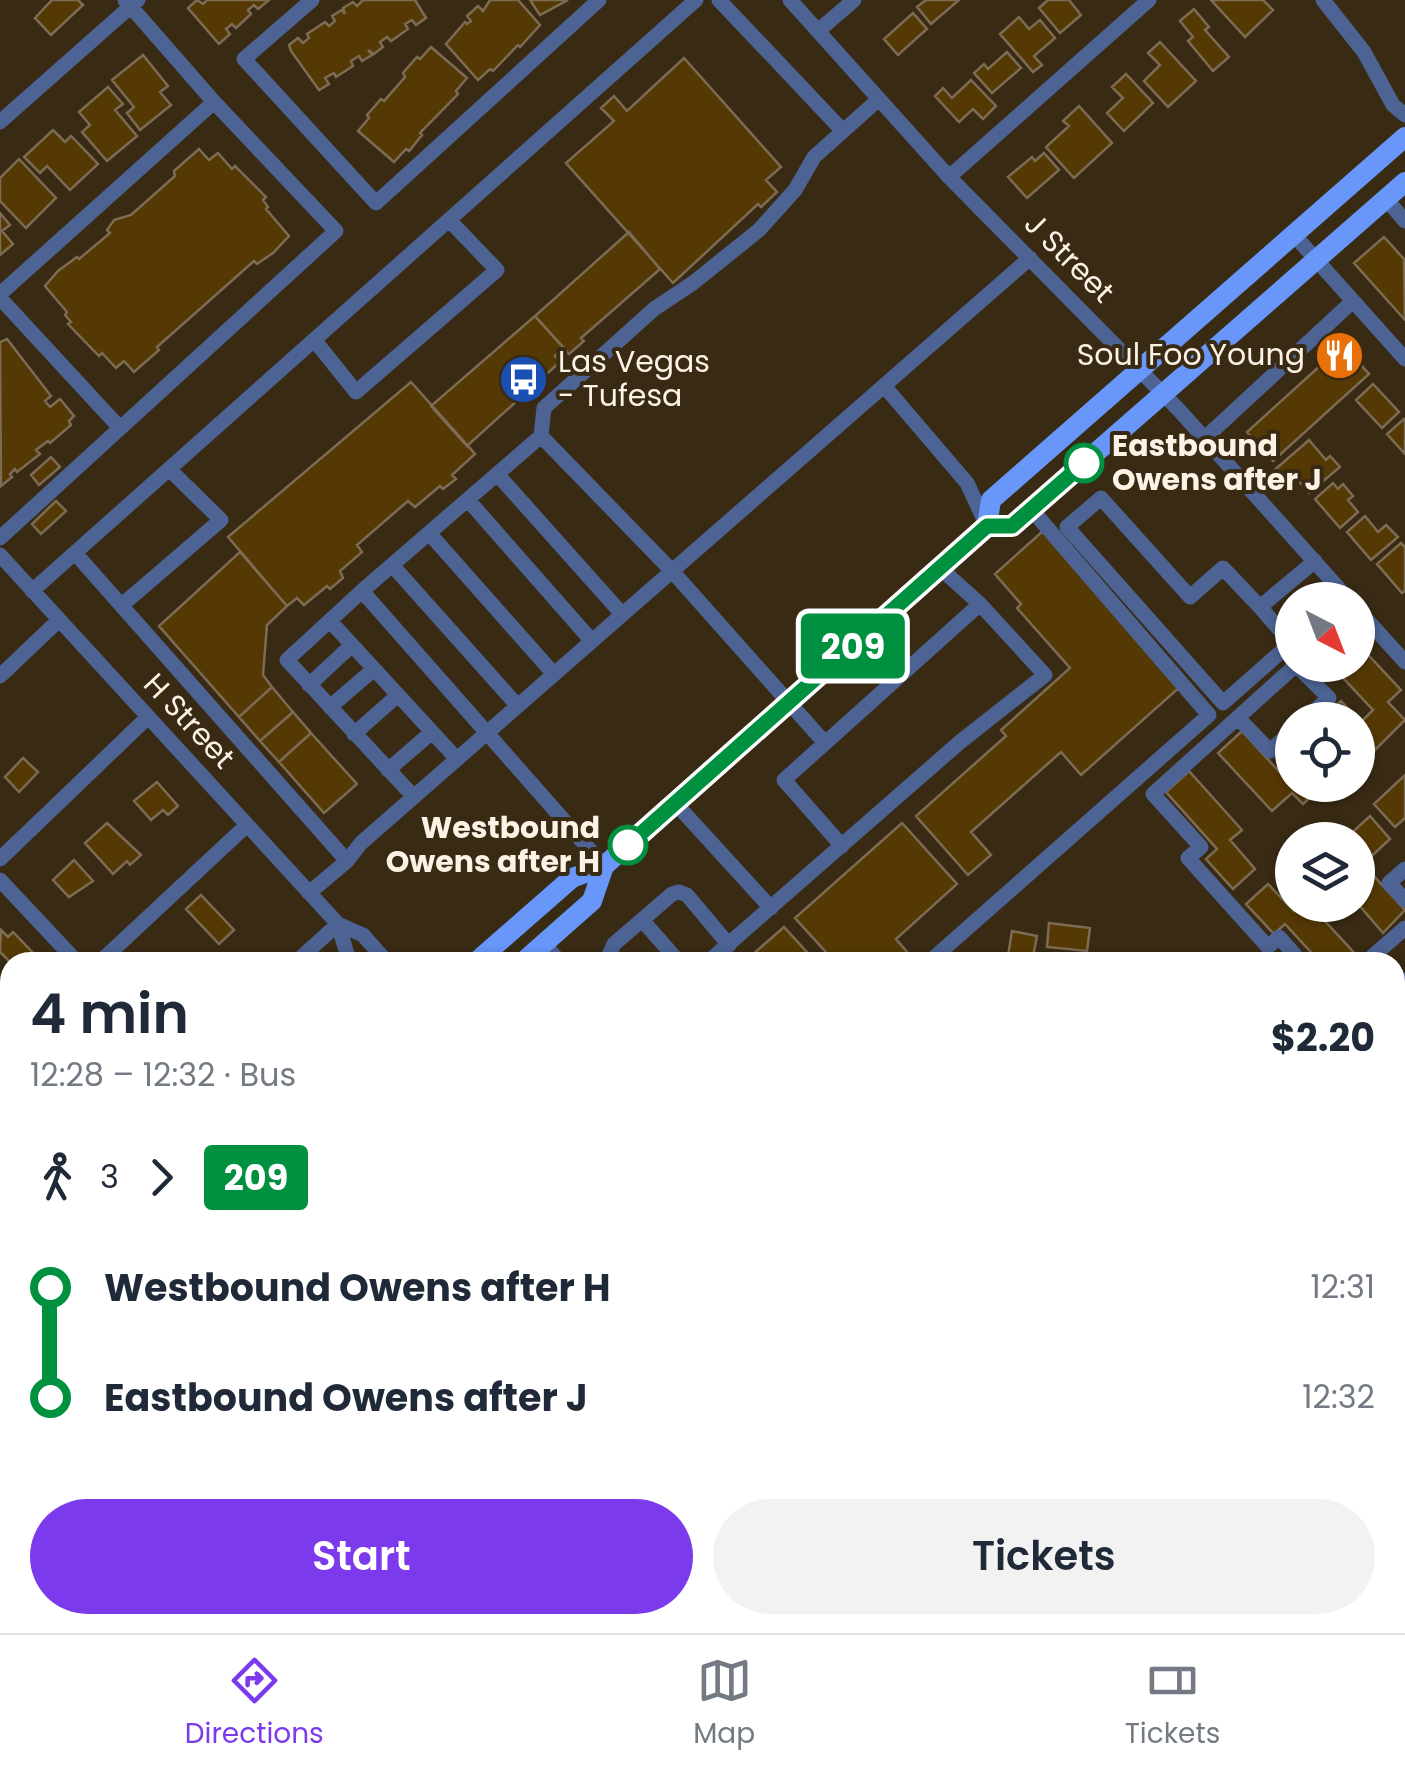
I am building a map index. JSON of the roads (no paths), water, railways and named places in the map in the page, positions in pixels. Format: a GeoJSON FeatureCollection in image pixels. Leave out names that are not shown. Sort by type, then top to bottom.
{"type":"FeatureCollection","features":[{"type":"Feature","properties":{"kind":"main road"},"geometry":{"type":"LineString","coordinates":[[487,952],[572,878],[604,866],[676,804],[987,526],[991,500],[1405,137]]}},
{"type":"Feature","properties":{"kind":"main road"},"geometry":{"type":"LineString","coordinates":[[987,526],[1012,526],[1032,510],[1405,182]]}},
{"type":"Feature","properties":{"kind":"main road"},"geometry":{"type":"LineString","coordinates":[[535,952],[592,902],[604,866]]}},
{"type":"Feature","properties":{"kind":"street"},"geometry":{"type":"LineString","coordinates":[[312,0],[244,59],[376,203],[599,0]]}},
{"type":"Feature","properties":{"kind":"street"},"geometry":{"type":"LineString","coordinates":[[32,591],[696,0]]}},
{"type":"Feature","properties":{"kind":"street"},"geometry":{"type":"LineString","coordinates":[[718,0],[842,130]]}},
{"type":"Feature","properties":{"kind":"street","name":"J Street"},"geometry":{"type":"LineString","coordinates":[[790,0],[949,177],[1164,394],[1333,582]]}},
{"type":"Feature","properties":{"kind":"street"},"geometry":{"type":"LineString","coordinates":[[818,32],[854,0]]}},
{"type":"Feature","properties":{"kind":"street"},"geometry":{"type":"LineString","coordinates":[[949,177],[1149,0]]}},
{"type":"Feature","properties":{"kind":"street"},"geometry":{"type":"LineString","coordinates":[[1323,0],[1364,52],[1393,105],[1405,115]]}},
{"type":"Feature","properties":{"kind":"street"},"geometry":{"type":"LineString","coordinates":[[0,122],[131,2],[214,102],[336,231],[0,538]]}},
{"type":"Feature","properties":{"kind":"street"},"geometry":{"type":"LineString","coordinates":[[414,797],[286,660],[542,436],[544,408],[654,309],[759,230],[795,190],[814,157],[878,99]]}},
{"type":"Feature","properties":{"kind":"street"},"geometry":{"type":"LineString","coordinates":[[120,428],[0,296],[214,102]]}},
{"type":"Feature","properties":{"kind":"street"},"geometry":{"type":"LineString","coordinates":[[1386,199],[1405,221]]}},
{"type":"Feature","properties":{"kind":"street"},"geometry":{"type":"LineString","coordinates":[[314,341],[356,392],[497,270],[449,220]]}},
{"type":"Feature","properties":{"kind":"street"},"geometry":{"type":"LineString","coordinates":[[1295,236],[1405,359]]}},
{"type":"Feature","properties":{"kind":"street"},"geometry":{"type":"LineString","coordinates":[[310,892],[516,704],[885,388],[1030,258]]}},
{"type":"Feature","properties":{"kind":"street"},"geometry":{"type":"LineString","coordinates":[[1205,438],[1353,301]]}},
{"type":"Feature","properties":{"kind":"street"},"geometry":{"type":"LineString","coordinates":[[885,388],[966,483],[987,526]]}},
{"type":"Feature","properties":{"kind":"street"},"geometry":{"type":"LineString","coordinates":[[542,436],[672,571],[825,743]]}},
{"type":"Feature","properties":{"kind":"street"},"geometry":{"type":"LineString","coordinates":[[122,605],[221,520],[169,469]]}},
{"type":"Feature","properties":{"kind":"street"},"geometry":{"type":"LineString","coordinates":[[497,474],[622,614]]}},
{"type":"Feature","properties":{"kind":"street"},"geometry":{"type":"LineString","coordinates":[[1100,498],[1190,597],[1223,568],[1260,608],[1292,643],[1222,703],[1067,527],[1100,498]]}},
{"type":"Feature","properties":{"kind":"street"},"geometry":{"type":"LineString","coordinates":[[468,500],[591,640]]}},
{"type":"Feature","properties":{"kind":"street"},"geometry":{"type":"LineString","coordinates":[[940,952],[1209,716],[1032,510]]}},
{"type":"Feature","properties":{"kind":"street"},"geometry":{"type":"LineString","coordinates":[[429,533],[553,673]]}},
{"type":"Feature","properties":{"kind":"street"},"geometry":{"type":"LineString","coordinates":[[75,552],[347,861]]}},
{"type":"Feature","properties":{"kind":"street","name":"H Street"},"geometry":{"type":"LineString","coordinates":[[0,556],[338,924],[346,952]]}},
{"type":"Feature","properties":{"kind":"street"},"geometry":{"type":"LineString","coordinates":[[1260,608],[1315,561]]}},
{"type":"Feature","properties":{"kind":"street"},"geometry":{"type":"LineString","coordinates":[[392,565],[516,704]]}},
{"type":"Feature","properties":{"kind":"street"},"geometry":{"type":"LineString","coordinates":[[720,952],[960,742],[1045,676],[980,604],[940,568]]}},
{"type":"Feature","properties":{"kind":"street"},"geometry":{"type":"LineString","coordinates":[[362,591],[604,866]]}},
{"type":"Feature","properties":{"kind":"street"},"geometry":{"type":"LineString","coordinates":[[842,846],[784,780],[980,604]]}},
{"type":"Feature","properties":{"kind":"street"},"geometry":{"type":"LineString","coordinates":[[0,676],[59,620]]}},
{"type":"Feature","properties":{"kind":"street"},"geometry":{"type":"LineString","coordinates":[[330,621],[456,758]]}},
{"type":"Feature","properties":{"kind":"street"},"geometry":{"type":"LineString","coordinates":[[1375,629],[1405,662]]}},
{"type":"Feature","properties":{"kind":"street"},"geometry":{"type":"LineString","coordinates":[[309,685],[352,645]]}},
{"type":"Feature","properties":{"kind":"street"},"geometry":{"type":"LineString","coordinates":[[1292,952],[1279,937],[1268,947],[1188,858],[1201,847],[1153,794],[1296,665],[1329,698],[1324,702]]}},
{"type":"Feature","properties":{"kind":"street"},"geometry":{"type":"LineString","coordinates":[[330,707],[374,669]]}},
{"type":"Feature","properties":{"kind":"street"},"geometry":{"type":"LineString","coordinates":[[354,734],[398,695]]}},
{"type":"Feature","properties":{"kind":"street"},"geometry":{"type":"LineString","coordinates":[[0,859],[148,717]]}},
{"type":"Feature","properties":{"kind":"street"},"geometry":{"type":"LineString","coordinates":[[1238,718],[1270,751],[1275,746]]}},
{"type":"Feature","properties":{"kind":"street"},"geometry":{"type":"LineString","coordinates":[[388,770],[432,732]]}},
{"type":"Feature","properties":{"kind":"street"},"geometry":{"type":"LineString","coordinates":[[676,804],[770,908]]}},
{"type":"Feature","properties":{"kind":"street"},"geometry":{"type":"LineString","coordinates":[[111,952],[247,825]]}},
{"type":"Feature","properties":{"kind":"street"},"geometry":{"type":"LineString","coordinates":[[1405,868],[1389,883],[1405,900]]}},
{"type":"Feature","properties":{"kind":"street"},"geometry":{"type":"LineString","coordinates":[[0,880],[68,952]]}},
{"type":"Feature","properties":{"kind":"street"},"geometry":{"type":"LineString","coordinates":[[611,952],[614,944],[679,892],[688,895],[728,945]]}},
{"type":"Feature","properties":{"kind":"street"},"geometry":{"type":"LineString","coordinates":[[642,920],[669,952]]}},
{"type":"Feature","properties":{"kind":"street"},"geometry":{"type":"LineString","coordinates":[[307,952],[338,924]]}},
{"type":"Feature","properties":{"kind":"street","name":"H Street"},"geometry":{"type":"LineString","coordinates":[[338,924],[363,935],[378,952]]}},
{"type":"Feature","properties":{"kind":"street"},"geometry":{"type":"LineString","coordinates":[[1377,952],[1405,928]]}},
{"type":"Feature","properties":{"kind":"street"},"geometry":{"type":"LineString","coordinates":[[544,944],[551,952]]}},
{"type":"Feature","properties":{"kind":"place","name":"Soul Foo Young"},"geometry":{"type":"Point","coordinates":[1340,355]}},
{"type":"Feature","properties":{"kind":"place","name":"Las Vegas - Tufesa"},"geometry":{"type":"Point","coordinates":[523,379]}},
{"type":"Feature","properties":{"kind":"place","name":"Eastbound Owens after J"},"geometry":{"type":"Point","coordinates":[1084,463]}},
{"type":"Feature","properties":{"kind":"place","name":"Westbound Owens after H"},"geometry":{"type":"Point","coordinates":[628,845]}}]}
